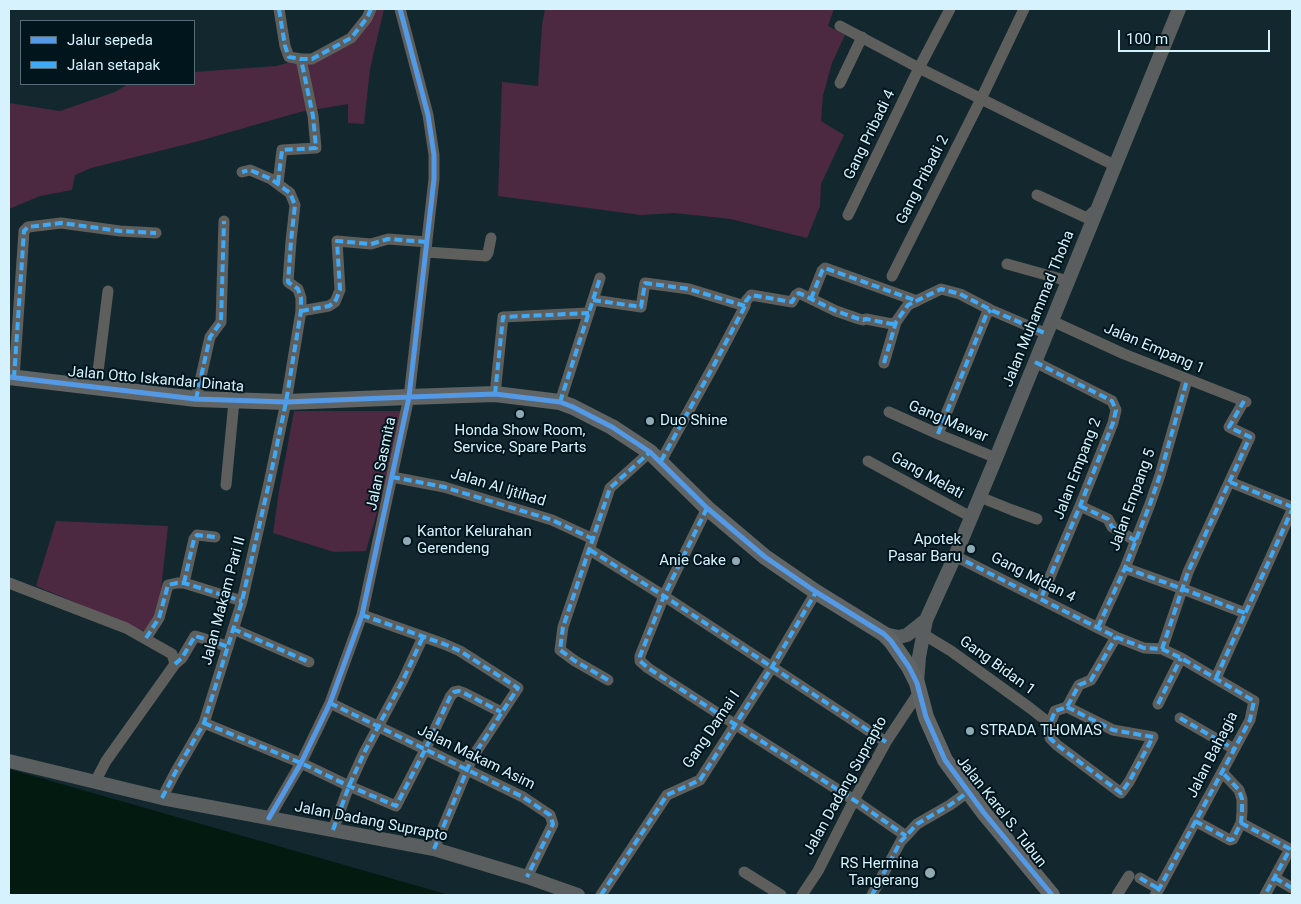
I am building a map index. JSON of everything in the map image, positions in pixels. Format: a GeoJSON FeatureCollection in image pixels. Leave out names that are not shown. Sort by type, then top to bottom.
{"type":"FeatureCollection","features":[{"type":"Feature","properties":{"kind":"highway","name":"Jalan Otto Iskandar Dinata"},"geometry":{"type":"LineString","coordinates":[[11,378],[196,399],[234,401],[286,402],[495,394],[560,402],[612,427],[655,456],[707,508],[765,557],[816,592],[884,634],[892,641],[909,667],[918,688]]}},
{"type":"Feature","properties":{"kind":"highway","name":"Jalan Karel S. Tubun"},"geometry":{"type":"LineString","coordinates":[[918,688],[926,717],[945,760],[968,792],[1052,895]]}},
{"type":"Feature","properties":{"kind":"main road","name":"Jalan Muhammad Thoha"},"geometry":{"type":"LineString","coordinates":[[918,688],[918,667],[924,627],[980,497],[1116,166],[1176,11]]}},
{"type":"Feature","properties":{"kind":"main road","name":"Jalan Muhammad Thoha"},"geometry":{"type":"LineString","coordinates":[[884,634],[907,635],[924,627]]}},
{"type":"Feature","properties":{"kind":"main road","name":"Jalan Dadang Suprapto"},"geometry":{"type":"LineString","coordinates":[[9,761],[162,798],[434,849],[527,877],[578,895]]}},
{"type":"Feature","properties":{"kind":"street"},"geometry":{"type":"LineString","coordinates":[[279,9],[285,46],[289,57],[301,59],[312,59],[351,38],[367,18],[371,9]]}},
{"type":"Feature","properties":{"kind":"street","name":"Jalan Sasmita"},"geometry":{"type":"LineString","coordinates":[[269,818],[301,763],[330,704],[362,615],[410,396],[434,179],[434,155],[428,114],[400,9]]}},
{"type":"Feature","properties":{"kind":"street","name":"Gang Pribadi 4"},"geometry":{"type":"LineString","coordinates":[[848,215],[919,68],[950,9]]}},
{"type":"Feature","properties":{"kind":"street","name":"Gang Pribadi 2"},"geometry":{"type":"LineString","coordinates":[[892,276],[1024,9]]}},
{"type":"Feature","properties":{"kind":"street"},"geometry":{"type":"LineString","coordinates":[[840,26],[919,68],[1116,166]]}},
{"type":"Feature","properties":{"kind":"street"},"geometry":{"type":"LineString","coordinates":[[840,83],[862,37]]}},
{"type":"Feature","properties":{"kind":"street"},"geometry":{"type":"LineString","coordinates":[[278,183],[282,150],[316,148],[313,116],[301,59]]}},
{"type":"Feature","properties":{"kind":"street"},"geometry":{"type":"LineString","coordinates":[[242,172],[250,170],[278,183],[290,194],[295,205],[288,282],[298,289],[301,298],[301,311],[330,306],[335,302],[340,290],[336,241],[370,244],[388,239],[486,256],[491,238]]}},
{"type":"Feature","properties":{"kind":"street"},"geometry":{"type":"LineString","coordinates":[[1037,195],[1087,218],[1093,212],[1096,212]]}},
{"type":"Feature","properties":{"kind":"street"},"geometry":{"type":"LineString","coordinates":[[196,399],[210,337],[222,322],[224,221]]}},
{"type":"Feature","properties":{"kind":"street"},"geometry":{"type":"LineString","coordinates":[[11,378],[24,230],[28,227],[62,223],[113,230],[156,233]]}},
{"type":"Feature","properties":{"kind":"street"},"geometry":{"type":"LineString","coordinates":[[1007,264],[1068,281]]}},
{"type":"Feature","properties":{"kind":"street"},"geometry":{"type":"LineString","coordinates":[[812,299],[822,271],[825,268],[917,301]]}},
{"type":"Feature","properties":{"kind":"street"},"geometry":{"type":"LineString","coordinates":[[560,402],[600,278]]}},
{"type":"Feature","properties":{"kind":"street"},"geometry":{"type":"LineString","coordinates":[[593,300],[641,307],[645,283],[688,289],[745,306]]}},
{"type":"Feature","properties":{"kind":"street","name":"Jalan Empang 1"},"geometry":{"type":"LineString","coordinates":[[896,322],[908,305],[941,289],[960,294],[991,310],[1049,327],[1124,354],[1245,402],[1229,427],[1250,437],[1230,482]]}},
{"type":"Feature","properties":{"kind":"street"},"geometry":{"type":"LineString","coordinates":[[96,388],[108,292]]}},
{"type":"Feature","properties":{"kind":"street"},"geometry":{"type":"LineString","coordinates":[[608,680],[575,662],[560,650],[563,627],[610,488],[655,456],[715,362],[746,301],[751,296],[792,302],[799,293],[836,311],[859,319],[892,324],[896,322]]}},
{"type":"Feature","properties":{"kind":"street"},"geometry":{"type":"LineString","coordinates":[[938,434],[987,313],[991,310]]}},
{"type":"Feature","properties":{"kind":"street","name":"Jalan Makam Pari II"},"geometry":{"type":"LineString","coordinates":[[162,798],[204,723],[242,601],[286,402],[301,311]]}},
{"type":"Feature","properties":{"kind":"street"},"geometry":{"type":"LineString","coordinates":[[495,394],[503,316],[589,313]]}},
{"type":"Feature","properties":{"kind":"street"},"geometry":{"type":"LineString","coordinates":[[884,363],[896,322]]}},
{"type":"Feature","properties":{"kind":"street","name":"Jalan Empang 2"},"geometry":{"type":"LineString","coordinates":[[1035,362],[1112,400],[1116,410],[1080,506],[1041,598]]}},
{"type":"Feature","properties":{"kind":"street","name":"Jalan Empang 5"},"geometry":{"type":"LineString","coordinates":[[1098,627],[1136,541],[1160,475],[1187,380]]}},
{"type":"Feature","properties":{"kind":"street"},"geometry":{"type":"LineString","coordinates":[[226,485],[234,401]]}},
{"type":"Feature","properties":{"kind":"street","name":"Gang Mawar"},"geometry":{"type":"LineString","coordinates":[[889,412],[996,458]]}},
{"type":"Feature","properties":{"kind":"street","name":"Gang Melati"},"geometry":{"type":"LineString","coordinates":[[868,461],[971,517]]}},
{"type":"Feature","properties":{"kind":"street","name":"Jalan Al Ijtihad"},"geometry":{"type":"LineString","coordinates":[[392,477],[444,487],[552,520],[591,544],[664,596],[886,742]]}},
{"type":"Feature","properties":{"kind":"street"},"geometry":{"type":"LineString","coordinates":[[1162,649],[1188,572],[1230,482],[1292,508],[1216,678]]}},
{"type":"Feature","properties":{"kind":"street"},"geometry":{"type":"LineString","coordinates":[[980,497],[1038,519]]}},
{"type":"Feature","properties":{"kind":"street"},"geometry":{"type":"LineString","coordinates":[[1080,506],[1108,518],[1112,527],[1136,541]]}},
{"type":"Feature","properties":{"kind":"street"},"geometry":{"type":"LineString","coordinates":[[707,508],[664,596],[640,656],[640,661],[906,836]]}},
{"type":"Feature","properties":{"kind":"street"},"geometry":{"type":"LineString","coordinates":[[184,584],[194,539],[197,535],[214,537]]}},
{"type":"Feature","properties":{"kind":"street","name":"Gang Midan 4"},"geometry":{"type":"LineString","coordinates":[[955,556],[1098,627]]}},
{"type":"Feature","properties":{"kind":"street"},"geometry":{"type":"LineString","coordinates":[[1124,568],[1245,614]]}},
{"type":"Feature","properties":{"kind":"street"},"geometry":{"type":"LineString","coordinates":[[9,583],[126,628],[172,654],[174,664]]}},
{"type":"Feature","properties":{"kind":"street"},"geometry":{"type":"LineString","coordinates":[[146,638],[159,618],[168,585],[184,584],[242,601]]}},
{"type":"Feature","properties":{"kind":"street","name":"Gang Damai I"},"geometry":{"type":"LineString","coordinates":[[601,895],[667,795],[700,780],[772,667],[816,592]]}},
{"type":"Feature","properties":{"kind":"street"},"geometry":{"type":"LineString","coordinates":[[362,615],[460,651],[518,688],[472,758],[434,849]]}},
{"type":"Feature","properties":{"kind":"street","name":"Gang Bidan 1"},"geometry":{"type":"LineString","coordinates":[[924,627],[951,651],[1044,719],[1049,727],[1050,738],[1057,745],[1121,792],[1129,782],[1153,737],[1113,730],[1067,707]]}},
{"type":"Feature","properties":{"kind":"street","name":"Jalan Bahagia"},"geometry":{"type":"LineString","coordinates":[[1098,627],[1144,648],[1162,649],[1181,658],[1254,701],[1250,720],[1157,892]]}},
{"type":"Feature","properties":{"kind":"street"},"geometry":{"type":"LineString","coordinates":[[233,629],[309,662]]}},
{"type":"Feature","properties":{"kind":"street"},"geometry":{"type":"LineString","coordinates":[[94,782],[106,761],[174,664],[182,658],[195,636],[228,647]]}},
{"type":"Feature","properties":{"kind":"street"},"geometry":{"type":"LineString","coordinates":[[1049,727],[1056,711],[1067,707],[1079,685],[1091,680],[1116,636]]}},
{"type":"Feature","properties":{"kind":"street"},"geometry":{"type":"LineString","coordinates":[[333,830],[349,786],[364,753],[403,680],[423,637]]}},
{"type":"Feature","properties":{"kind":"street"},"geometry":{"type":"LineString","coordinates":[[1158,704],[1181,658]]}},
{"type":"Feature","properties":{"kind":"street","name":"Jalan Dadang Suprapto"},"geometry":{"type":"LineString","coordinates":[[802,895],[818,871],[854,800],[918,688]]}},
{"type":"Feature","properties":{"kind":"street"},"geometry":{"type":"LineString","coordinates":[[204,723],[301,763],[396,806],[454,692],[464,693],[501,712]]}},
{"type":"Feature","properties":{"kind":"street","name":"Jalan Makam Asim"},"geometry":{"type":"LineString","coordinates":[[330,704],[523,796],[550,815],[553,824],[527,877]]}},
{"type":"Feature","properties":{"kind":"street"},"geometry":{"type":"LineString","coordinates":[[1180,718],[1234,749]]}},
{"type":"Feature","properties":{"kind":"street"},"geometry":{"type":"LineString","coordinates":[[1195,821],[1231,840],[1233,839],[1241,823],[1242,799],[1239,790],[1222,772]]}},
{"type":"Feature","properties":{"kind":"street"},"geometry":{"type":"LineString","coordinates":[[872,895],[901,842],[917,824],[968,792]]}},
{"type":"Feature","properties":{"kind":"street"},"geometry":{"type":"LineString","coordinates":[[1241,823],[1290,849],[1265,895]]}},
{"type":"Feature","properties":{"kind":"street"},"geometry":{"type":"LineString","coordinates":[[744,872],[781,895]]}},
{"type":"Feature","properties":{"kind":"street"},"geometry":{"type":"LineString","coordinates":[[1117,895],[1134,877],[1157,892]]}},
{"type":"Feature","properties":{"kind":"street"},"geometry":{"type":"LineString","coordinates":[[1275,878],[1292,888]]}},
{"type":"Feature","properties":{"kind":"shaded area"},"geometry":{"type":"Polygon","coordinates":[[[369,9],[384,9],[370,69],[364,124],[348,123],[348,104],[300,112],[199,141],[91,168],[75,175],[72,190],[40,196],[9,209],[9,103],[60,111],[115,92],[126,85],[195,85],[195,72],[276,66],[319,54],[348,37],[369,9]]]}},
{"type":"Feature","properties":{"kind":"shaded area"},"geometry":{"type":"Polygon","coordinates":[[[545,9],[834,9],[828,26],[845,35],[832,63],[823,95],[821,121],[844,135],[821,184],[820,206],[807,238],[731,219],[674,213],[641,215],[498,196],[502,82],[538,86],[542,25],[545,9]]]}},
{"type":"Feature","properties":{"kind":"shaded area"},"geometry":{"type":"Polygon","coordinates":[[[294,411],[406,411],[366,551],[334,552],[273,533],[294,411]]]}},
{"type":"Feature","properties":{"kind":"shaded area"},"geometry":{"type":"Polygon","coordinates":[[[56,521],[168,526],[158,617],[144,631],[36,586],[56,521]]]}},
{"type":"Feature","properties":{"kind":"shaded area"},"geometry":{"type":"Polygon","coordinates":[[[9,769],[449,895],[9,895],[9,769]]]}},
{"type":"Feature","properties":{"kind":"marked path"},"geometry":{"type":"LineString","coordinates":[[279,9],[285,46],[289,57],[301,59],[312,59],[351,38],[367,18],[371,9]]}},
{"type":"Feature","properties":{"kind":"marked path"},"geometry":{"type":"LineString","coordinates":[[278,183],[282,150],[316,148],[313,116],[301,59]]}},
{"type":"Feature","properties":{"kind":"marked path"},"geometry":{"type":"LineString","coordinates":[[162,798],[204,723],[242,601],[286,402],[301,311],[301,298],[298,289],[288,282],[295,205],[290,193],[271,179],[250,170],[242,172]]}},
{"type":"Feature","properties":{"kind":"marked path"},"geometry":{"type":"LineString","coordinates":[[196,399],[210,337],[221,322],[224,221]]}},
{"type":"Feature","properties":{"kind":"marked path"},"geometry":{"type":"LineString","coordinates":[[14,378],[24,231],[28,227],[61,223],[120,231],[156,233]]}},
{"type":"Feature","properties":{"kind":"marked path"},"geometry":{"type":"LineString","coordinates":[[301,311],[329,306],[335,302],[340,290],[337,241],[371,244],[388,239],[427,242]]}},
{"type":"Feature","properties":{"kind":"marked path"},"geometry":{"type":"LineString","coordinates":[[811,299],[825,268],[917,301]]}},
{"type":"Feature","properties":{"kind":"marked path"},"geometry":{"type":"LineString","coordinates":[[560,402],[600,278]]}},
{"type":"Feature","properties":{"kind":"marked path"},"geometry":{"type":"LineString","coordinates":[[593,300],[641,307],[645,283],[689,289],[745,306]]}},
{"type":"Feature","properties":{"kind":"marked path"},"geometry":{"type":"LineString","coordinates":[[884,363],[896,322],[908,305],[941,289],[960,294],[991,310],[1047,334]]}},
{"type":"Feature","properties":{"kind":"marked path"},"geometry":{"type":"LineString","coordinates":[[661,461],[715,363],[746,301],[751,295],[792,302],[799,293],[836,311],[859,319],[892,324],[896,322]]}},
{"type":"Feature","properties":{"kind":"marked path"},"geometry":{"type":"LineString","coordinates":[[938,434],[987,313],[991,310]]}},
{"type":"Feature","properties":{"kind":"marked path"},"geometry":{"type":"LineString","coordinates":[[495,394],[503,317],[589,313]]}},
{"type":"Feature","properties":{"kind":"marked path"},"geometry":{"type":"LineString","coordinates":[[1035,362],[1112,401],[1116,410],[1113,423],[1080,506],[1041,598]]}},
{"type":"Feature","properties":{"kind":"marked path"},"geometry":{"type":"LineString","coordinates":[[1098,627],[1125,568],[1150,504],[1187,380]]}},
{"type":"Feature","properties":{"kind":"marked path"},"geometry":{"type":"LineString","coordinates":[[1162,649],[1188,572],[1250,437],[1229,427],[1244,401]]}},
{"type":"Feature","properties":{"kind":"marked path"},"geometry":{"type":"LineString","coordinates":[[608,680],[560,650],[563,627],[610,488],[650,452]]}},
{"type":"Feature","properties":{"kind":"marked path"},"geometry":{"type":"LineString","coordinates":[[392,477],[444,487],[552,520],[593,539]]}},
{"type":"Feature","properties":{"kind":"marked path"},"geometry":{"type":"LineString","coordinates":[[1230,482],[1292,507]]}},
{"type":"Feature","properties":{"kind":"marked path"},"geometry":{"type":"LineString","coordinates":[[1080,506],[1108,519],[1112,527],[1136,541]]}},
{"type":"Feature","properties":{"kind":"marked path"},"geometry":{"type":"LineString","coordinates":[[707,508],[664,596],[640,656],[640,661],[906,836]]}},
{"type":"Feature","properties":{"kind":"marked path"},"geometry":{"type":"LineString","coordinates":[[1216,678],[1292,510]]}},
{"type":"Feature","properties":{"kind":"marked path"},"geometry":{"type":"LineString","coordinates":[[184,583],[194,539],[197,535],[215,537]]}},
{"type":"Feature","properties":{"kind":"marked path"},"geometry":{"type":"LineString","coordinates":[[590,550],[664,596],[886,742]]}},
{"type":"Feature","properties":{"kind":"marked path"},"geometry":{"type":"LineString","coordinates":[[955,556],[1116,637],[1144,648],[1162,649],[1181,658],[1254,701],[1250,720],[1155,895]]}},
{"type":"Feature","properties":{"kind":"marked path"},"geometry":{"type":"LineString","coordinates":[[1125,568],[1245,613]]}},
{"type":"Feature","properties":{"kind":"marked path"},"geometry":{"type":"LineString","coordinates":[[146,638],[159,618],[168,585],[184,583],[242,601]]}},
{"type":"Feature","properties":{"kind":"marked path"},"geometry":{"type":"LineString","coordinates":[[601,895],[667,795],[700,780],[772,667],[816,592]]}},
{"type":"Feature","properties":{"kind":"marked path"},"geometry":{"type":"LineString","coordinates":[[362,615],[460,651],[518,688],[472,758],[434,849]]}},
{"type":"Feature","properties":{"kind":"marked path"},"geometry":{"type":"LineString","coordinates":[[233,629],[309,662]]}},
{"type":"Feature","properties":{"kind":"marked path"},"geometry":{"type":"LineString","coordinates":[[175,664],[182,658],[195,636],[228,647]]}},
{"type":"Feature","properties":{"kind":"marked path"},"geometry":{"type":"LineString","coordinates":[[333,830],[349,786],[364,753],[403,680],[423,637]]}},
{"type":"Feature","properties":{"kind":"marked path"},"geometry":{"type":"LineString","coordinates":[[1067,707],[1113,730],[1153,737],[1121,793],[1057,745],[1050,738],[1049,727],[1055,711],[1067,707],[1079,685],[1091,680],[1116,637]]}},
{"type":"Feature","properties":{"kind":"marked path"},"geometry":{"type":"LineString","coordinates":[[1158,704],[1181,658]]}},
{"type":"Feature","properties":{"kind":"marked path"},"geometry":{"type":"LineString","coordinates":[[204,723],[301,763],[396,806],[454,692],[464,693],[501,712]]}},
{"type":"Feature","properties":{"kind":"marked path"},"geometry":{"type":"LineString","coordinates":[[330,703],[523,797],[550,815],[553,824],[527,877]]}},
{"type":"Feature","properties":{"kind":"marked path"},"geometry":{"type":"LineString","coordinates":[[1180,718],[1234,749]]}},
{"type":"Feature","properties":{"kind":"marked path"},"geometry":{"type":"LineString","coordinates":[[1195,821],[1230,840],[1233,839],[1241,823],[1242,799],[1239,790],[1222,772]]}},
{"type":"Feature","properties":{"kind":"marked path"},"geometry":{"type":"LineString","coordinates":[[872,895],[901,841],[917,824],[968,792]]}},
{"type":"Feature","properties":{"kind":"marked path"},"geometry":{"type":"LineString","coordinates":[[1241,823],[1290,849],[1265,895]]}},
{"type":"Feature","properties":{"kind":"marked path"},"geometry":{"type":"LineString","coordinates":[[1140,878],[1159,889]]}},
{"type":"Feature","properties":{"kind":"marked path"},"geometry":{"type":"LineString","coordinates":[[1275,878],[1292,888]]}},
{"type":"Feature","properties":{"kind":"cycle path"},"geometry":{"type":"LineString","coordinates":[[269,818],[301,763],[330,703],[362,615],[409,397],[434,179],[434,155],[428,115],[400,9]]}},
{"type":"Feature","properties":{"kind":"cycle path"},"geometry":{"type":"LineString","coordinates":[[9,377],[196,399],[286,402],[495,394],[560,402],[573,407],[612,427],[650,452],[707,508],[765,557],[816,592],[884,634],[891,641],[909,667],[917,683],[926,717],[945,760],[984,813],[1052,895]]}},
{"type":"Feature","properties":{"kind":"place","name":"Honda Show Room, Service, Spare Parts"},"geometry":{"type":"Point","coordinates":[520,414]}},
{"type":"Feature","properties":{"kind":"place","name":"Duo Shine"},"geometry":{"type":"Point","coordinates":[650,421]}},
{"type":"Feature","properties":{"kind":"place","name":"Kantor Kelurahan Gerendeng"},"geometry":{"type":"Point","coordinates":[407,541]}},
{"type":"Feature","properties":{"kind":"place","name":"Apotek Pasar Baru"},"geometry":{"type":"Point","coordinates":[971,549]}},
{"type":"Feature","properties":{"kind":"place","name":"Anie Cake"},"geometry":{"type":"Point","coordinates":[736,561]}},
{"type":"Feature","properties":{"kind":"place","name":"STRADA THOMAS"},"geometry":{"type":"Point","coordinates":[970,731]}},
{"type":"Feature","properties":{"kind":"place","name":"RS Hermina Tangerang"},"geometry":{"type":"Point","coordinates":[930,873]}}]}
